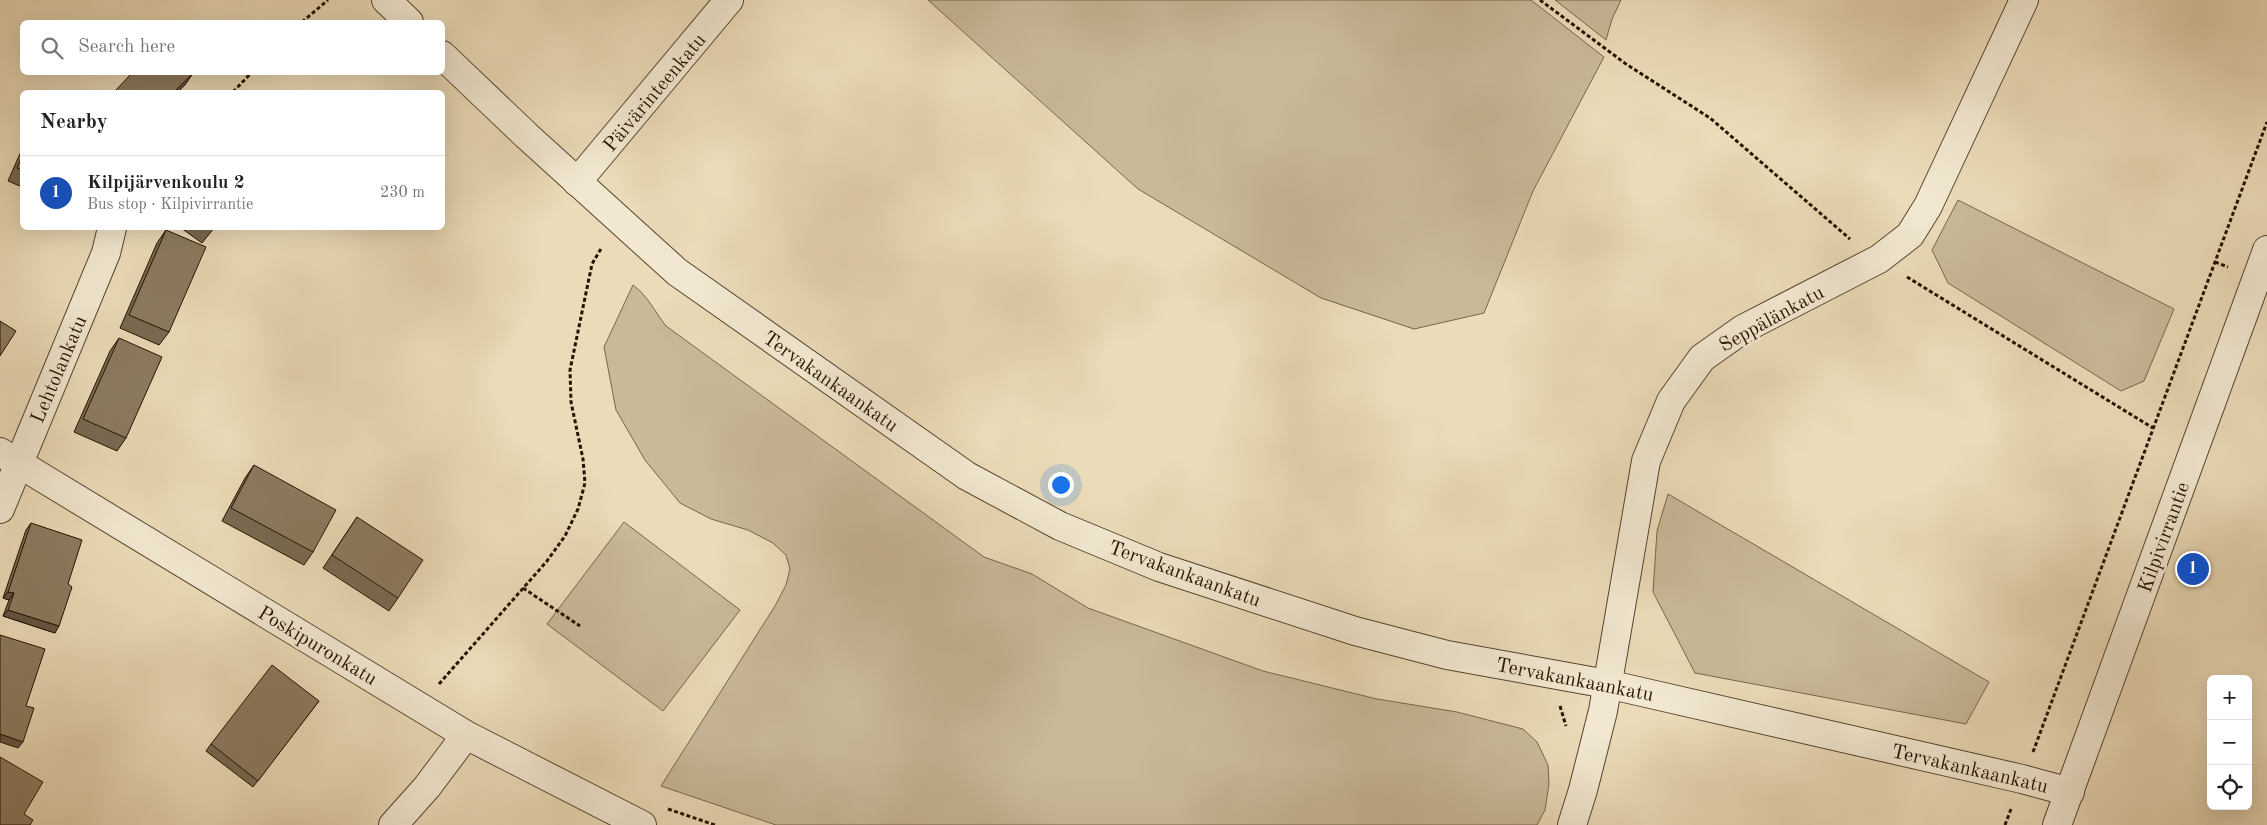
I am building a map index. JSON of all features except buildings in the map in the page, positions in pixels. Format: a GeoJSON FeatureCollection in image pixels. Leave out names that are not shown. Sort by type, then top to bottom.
{"type":"FeatureCollection","features":[{"type":"Feature","properties":{"kind":"street"},"geometry":{"type":"LineString","coordinates":[[386,0],[407,20]]}},
{"type":"Feature","properties":{"kind":"street","name":"Päivärinteenkatu"},"geometry":{"type":"LineString","coordinates":[[577,182],[729,0]]}},
{"type":"Feature","properties":{"kind":"street","name":"Seppälänkatu"},"geometry":{"type":"LineString","coordinates":[[1607,684],[1646,461],[1671,400],[1702,358],[1743,328],[1879,260],[1910,235],[1928,206],[2024,0]]}},
{"type":"Feature","properties":{"kind":"street","name":"Tervakankaankatu"},"geometry":{"type":"LineString","coordinates":[[445,58],[577,182],[678,272],[760,332],[967,476],[1060,526],[1159,566],[1355,631],[1447,655],[1607,684],[2022,779],[2070,792]]}},
{"type":"Feature","properties":{"kind":"street","name":"Lehtolankatu"},"geometry":{"type":"LineString","coordinates":[[0,509],[9,458],[106,253],[112,230]]}},
{"type":"Feature","properties":{"kind":"street","name":"Kilpivirrantie"},"geometry":{"type":"LineString","coordinates":[[2057,825],[2267,250]]}},
{"type":"Feature","properties":{"kind":"street","name":"Poskipuronkatu"},"geometry":{"type":"LineString","coordinates":[[9,458],[466,735],[642,825]]}},
{"type":"Feature","properties":{"kind":"street"},"geometry":{"type":"LineString","coordinates":[[1572,825],[1592,755],[1607,684]]}},
{"type":"Feature","properties":{"kind":"street"},"geometry":{"type":"LineString","coordinates":[[393,825],[427,787],[466,735]]}},
{"type":"Feature","properties":{"kind":"path"},"geometry":{"type":"LineString","coordinates":[[304,20],[328,0]]}},
{"type":"Feature","properties":{"kind":"path"},"geometry":{"type":"LineString","coordinates":[[1540,0],[1626,64],[1710,118],[1862,250],[2153,428]]}},
{"type":"Feature","properties":{"kind":"path"},"geometry":{"type":"LineString","coordinates":[[235,90],[249,75]]}},
{"type":"Feature","properties":{"kind":"path"},"geometry":{"type":"LineString","coordinates":[[2036,743],[2267,122]]}},
{"type":"Feature","properties":{"kind":"path"},"geometry":{"type":"LineString","coordinates":[[435,689],[547,561],[565,536],[578,509],[585,483],[583,459],[571,402],[570,370],[592,264],[604,244]]}},
{"type":"Feature","properties":{"kind":"path"},"geometry":{"type":"LineString","coordinates":[[524,588],[580,626]]}},
{"type":"Feature","properties":{"kind":"path"},"geometry":{"type":"LineString","coordinates":[[2005,825],[2014,801]]}},
{"type":"Feature","properties":{"kind":"shaded area"},"geometry":{"type":"Polygon","coordinates":[[[928,0],[1531,0],[1604,57],[1533,191],[1484,313],[1414,329],[1321,298],[1138,189],[928,0]]]}},
{"type":"Feature","properties":{"kind":"shaded area"},"geometry":{"type":"Polygon","coordinates":[[[1555,0],[1621,0],[1612,19],[1606,40],[1555,0]]]}},
{"type":"Feature","properties":{"kind":"shaded area"},"geometry":{"type":"Polygon","coordinates":[[[1958,200],[2174,309],[2144,381],[2121,391],[1948,283],[1932,250],[1958,200]]]}},
{"type":"Feature","properties":{"kind":"shaded area"},"geometry":{"type":"Polygon","coordinates":[[[633,285],[647,299],[666,326],[984,557],[1032,574],[1088,608],[1263,671],[1377,699],[1457,712],[1523,729],[1537,742],[1548,765],[1549,784],[1545,810],[1537,825],[776,825],[661,786],[775,606],[786,585],[790,569],[786,555],[773,543],[748,530],[711,519],[680,503],[645,460],[616,410],[604,347],[633,285]]]}},
{"type":"Feature","properties":{"kind":"shaded area"},"geometry":{"type":"Polygon","coordinates":[[[1668,494],[1989,682],[1966,724],[1695,673],[1653,592],[1657,531],[1668,494]]]}},
{"type":"Feature","properties":{"kind":"shaded area"},"geometry":{"type":"Polygon","coordinates":[[[624,522],[740,610],[663,711],[547,624],[624,522]]]}},
{"type":"Feature","properties":{"kind":"place","name":"Kilpijärvenkoulu 2"},"geometry":{"type":"Point","coordinates":[2193,569]}}]}
